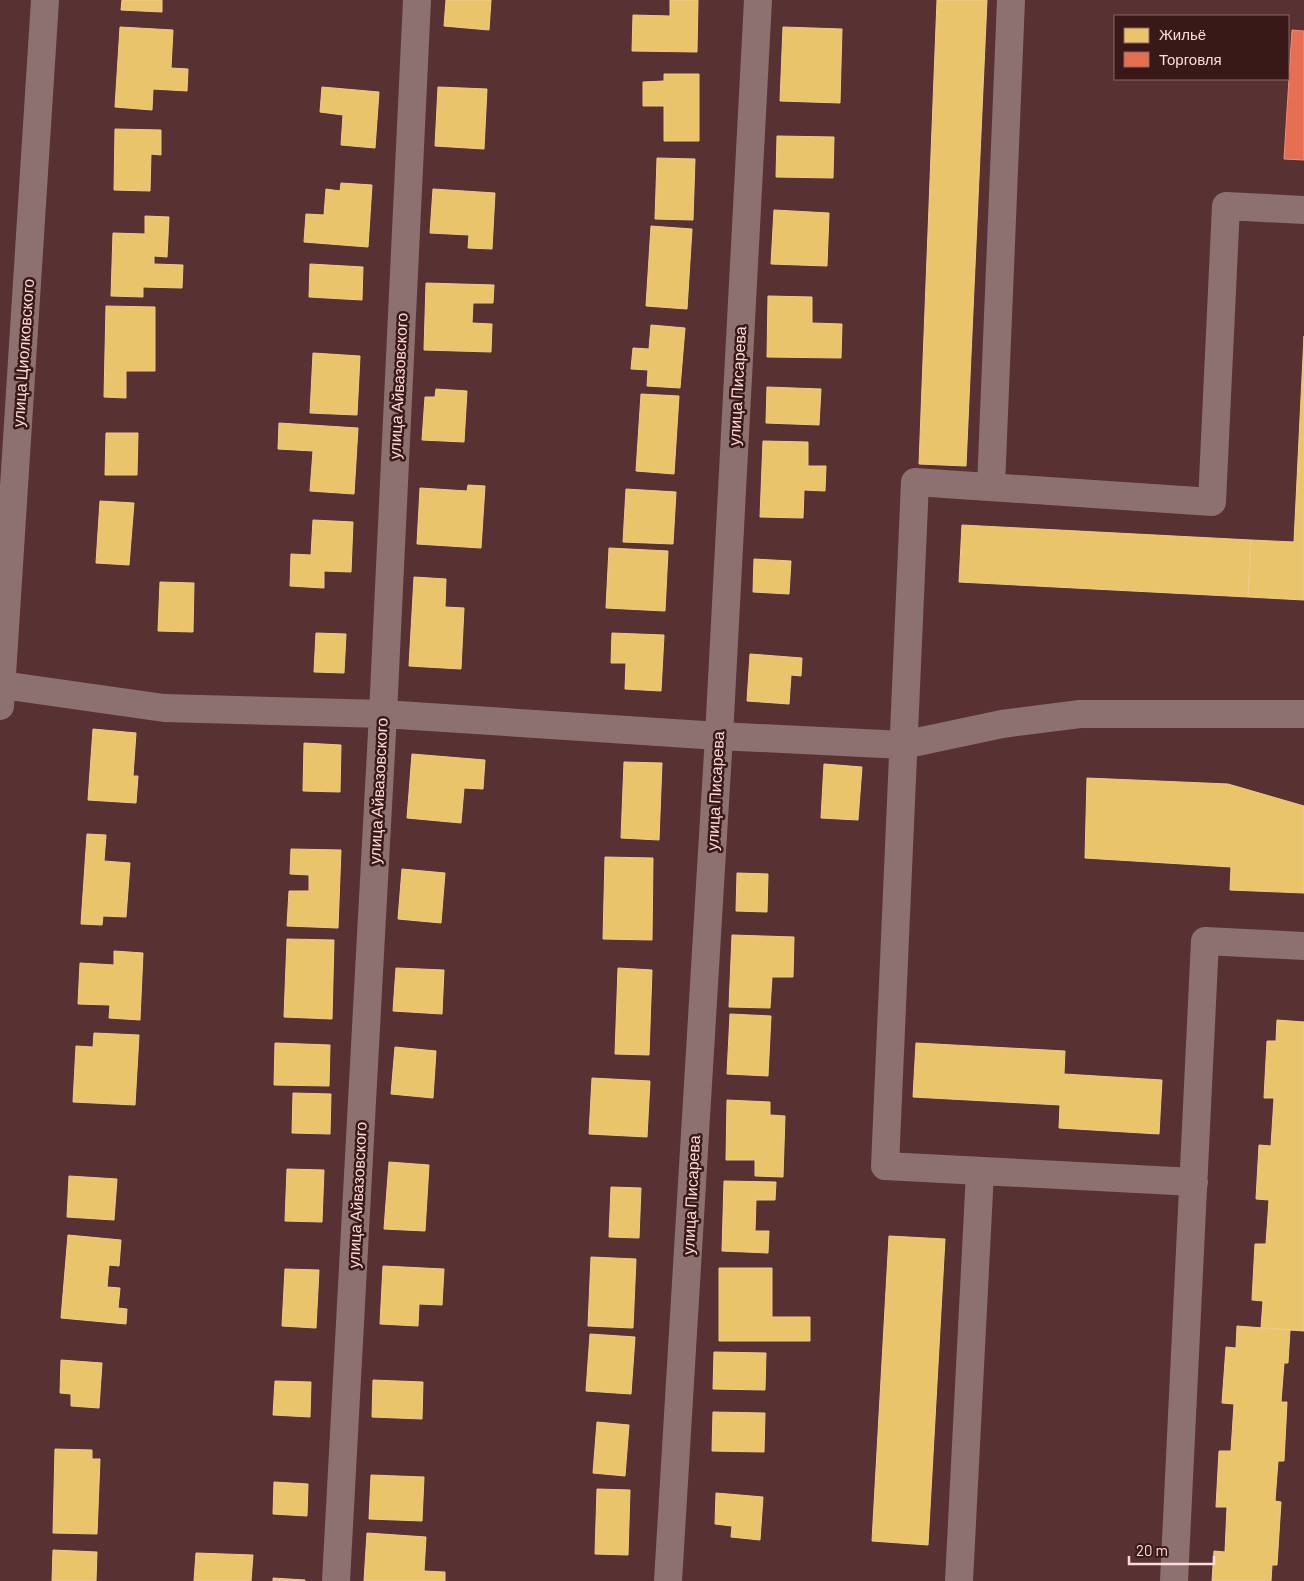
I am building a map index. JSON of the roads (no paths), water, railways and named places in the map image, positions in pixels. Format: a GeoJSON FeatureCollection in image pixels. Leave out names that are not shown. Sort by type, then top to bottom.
{"type":"FeatureCollection","features":[{"type":"Feature","properties":{"kind":"street","name":"улица Циолковского"},"geometry":{"type":"LineString","coordinates":[[1,696],[45,0]]}},
{"type":"Feature","properties":{"kind":"street","name":"улица Айвазовского"},"geometry":{"type":"LineString","coordinates":[[336,1581],[383,714],[417,0]]}},
{"type":"Feature","properties":{"kind":"street","name":"улица Писарева"},"geometry":{"type":"LineString","coordinates":[[668,1581],[719,736],[758,0]]}},
{"type":"Feature","properties":{"kind":"street"},"geometry":{"type":"LineString","coordinates":[[991,486],[1011,0]]}},
{"type":"Feature","properties":{"kind":"street"},"geometry":{"type":"LineString","coordinates":[[1194,1182],[884,1166],[915,482],[1212,502],[1226,206],[1304,210]]}},
{"type":"Feature","properties":{"kind":"street"},"geometry":{"type":"LineString","coordinates":[[1,696],[164,708],[383,714],[719,736],[903,745],[1002,724],[1080,714],[1304,714]]}},
{"type":"Feature","properties":{"kind":"street"},"geometry":{"type":"LineString","coordinates":[[1174,1581],[1205,941],[1304,946]]}},
{"type":"Feature","properties":{"kind":"street"},"geometry":{"type":"LineString","coordinates":[[959,1581],[980,1172]]}}]}
